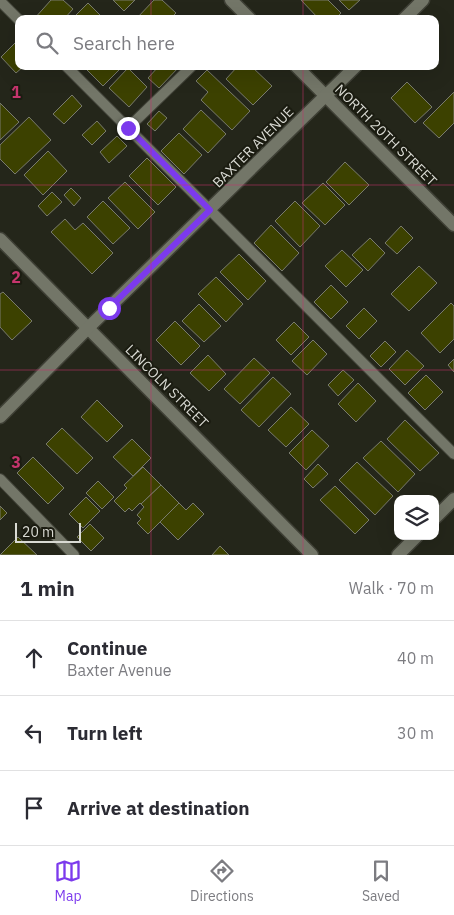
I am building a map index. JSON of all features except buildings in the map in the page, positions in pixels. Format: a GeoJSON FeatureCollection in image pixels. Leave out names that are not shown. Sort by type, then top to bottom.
{"type":"FeatureCollection","features":[{"type":"Feature","properties":{"kind":"street"},"geometry":{"type":"LineString","coordinates":[[232,0],[243,15]]}},
{"type":"Feature","properties":{"kind":"street"},"geometry":{"type":"LineString","coordinates":[[408,15],[423,0]]}},
{"type":"Feature","properties":{"kind":"street","name":"NORTH 20TH STREET"},"geometry":{"type":"LineString","coordinates":[[300,70],[454,225]]}},
{"type":"Feature","properties":{"kind":"street","name":"BAXTER AVENUE"},"geometry":{"type":"LineString","coordinates":[[0,417],[88,328],[352,70]]}},
{"type":"Feature","properties":{"kind":"street","name":"LINCOLN STREET"},"geometry":{"type":"LineString","coordinates":[[0,239],[312,555]]}},
{"type":"Feature","properties":{"kind":"street"},"geometry":{"type":"LineString","coordinates":[[439,514],[454,499]]}},
{"type":"Feature","properties":{"kind":"street"},"geometry":{"type":"LineString","coordinates":[[398,555],[412,540]]}},
{"type":"Feature","properties":{"kind":"lane"},"geometry":{"type":"LineString","coordinates":[[0,1],[15,16]]}},
{"type":"Feature","properties":{"kind":"lane"},"geometry":{"type":"LineString","coordinates":[[70,70],[454,454]]}},
{"type":"Feature","properties":{"kind":"lane"},"geometry":{"type":"LineString","coordinates":[[128,128],[188,70]]}},
{"type":"Feature","properties":{"kind":"lane"},"geometry":{"type":"LineString","coordinates":[[0,479],[74,555]]}},
{"type":"Feature","properties":{"kind":"route"},"geometry":{"type":"LineString","coordinates":[[109,308],[210,210],[128,128]]}}]}
